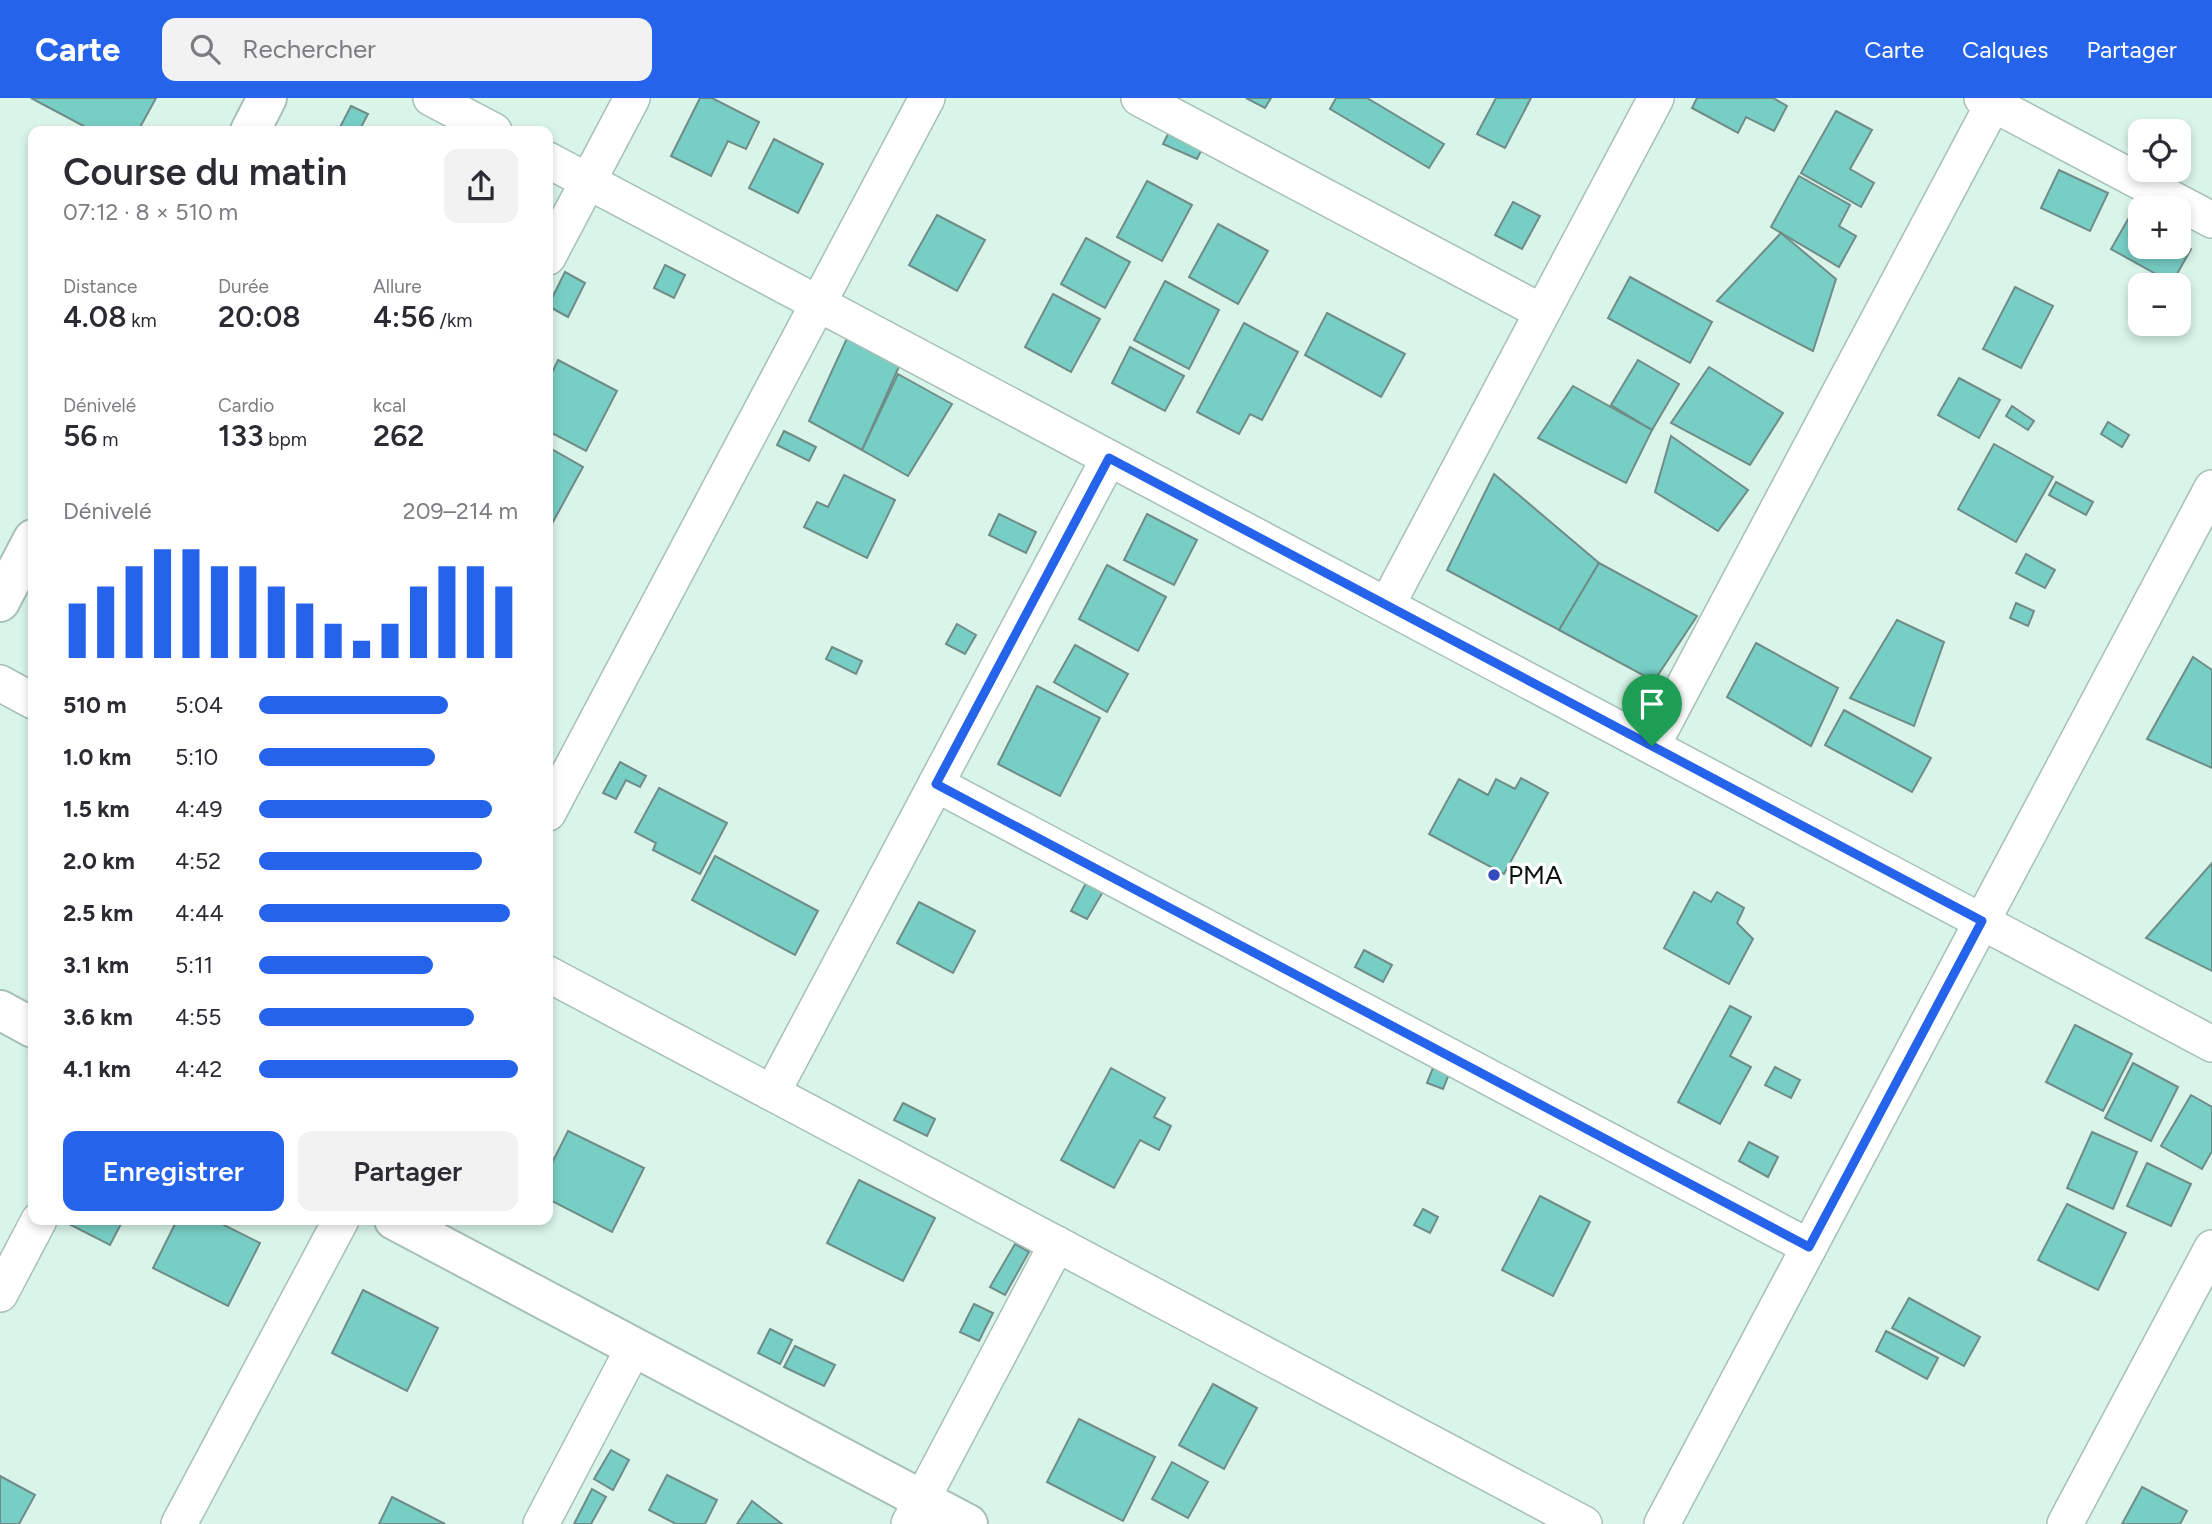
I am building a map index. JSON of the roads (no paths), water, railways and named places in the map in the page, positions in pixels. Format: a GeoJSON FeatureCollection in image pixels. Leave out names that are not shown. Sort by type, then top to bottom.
{"type":"FeatureCollection","features":[{"type":"Feature","properties":{"kind":"street"},"geometry":{"type":"LineString","coordinates":[[253,126],[267,98]]}},
{"type":"Feature","properties":{"kind":"street"},"geometry":{"type":"LineString","coordinates":[[431,98],[484,126]]}},
{"type":"Feature","properties":{"kind":"street"},"geometry":{"type":"LineString","coordinates":[[553,248],[632,98]]}},
{"type":"Feature","properties":{"kind":"street"},"geometry":{"type":"LineString","coordinates":[[553,804],[927,98]]}},
{"type":"Feature","properties":{"kind":"street"},"geometry":{"type":"LineString","coordinates":[[1139,98],[1542,312]]}},
{"type":"Feature","properties":{"kind":"street"},"geometry":{"type":"LineString","coordinates":[[1387,605],[1656,98]]}},
{"type":"Feature","properties":{"kind":"street"},"geometry":{"type":"LineString","coordinates":[[1652,746],[1987,101],[2212,220]]}},
{"type":"Feature","properties":{"kind":"street"},"geometry":{"type":"LineString","coordinates":[[553,163],[2212,1044]]}},
{"type":"Feature","properties":{"kind":"street"},"geometry":{"type":"LineString","coordinates":[[772,1093],[1109,458]]}},
{"type":"Feature","properties":{"kind":"street"},"geometry":{"type":"LineString","coordinates":[[1662,1524],[2212,488]]}},
{"type":"Feature","properties":{"kind":"street"},"geometry":{"type":"LineString","coordinates":[[0,602],[28,549]]}},
{"type":"Feature","properties":{"kind":"street"},"geometry":{"type":"LineString","coordinates":[[0,683],[28,698]]}},
{"type":"Feature","properties":{"kind":"street"},"geometry":{"type":"LineString","coordinates":[[936,784],[1809,1247]]}},
{"type":"Feature","properties":{"kind":"street"},"geometry":{"type":"LineString","coordinates":[[553,977],[1584,1524]]}},
{"type":"Feature","properties":{"kind":"street"},"geometry":{"type":"LineString","coordinates":[[0,1010],[28,1025]]}},
{"type":"Feature","properties":{"kind":"street"},"geometry":{"type":"LineString","coordinates":[[0,1294],[36,1225]]}},
{"type":"Feature","properties":{"kind":"street"},"geometry":{"type":"LineString","coordinates":[[179,1524],[338,1225]]}},
{"type":"Feature","properties":{"kind":"street"},"geometry":{"type":"LineString","coordinates":[[403,1225],[634,1347],[915,1512],[968,1524]]}},
{"type":"Feature","properties":{"kind":"street"},"geometry":{"type":"LineString","coordinates":[[915,1512],[1057,1244]]}},
{"type":"Feature","properties":{"kind":"street"},"geometry":{"type":"LineString","coordinates":[[2065,1524],[2212,1248]]}},
{"type":"Feature","properties":{"kind":"street"},"geometry":{"type":"LineString","coordinates":[[541,1524],[634,1347]]}},
{"type":"Feature","properties":{"kind":"place","name":"PMA"},"geometry":{"type":"Point","coordinates":[1494,875]}}]}
